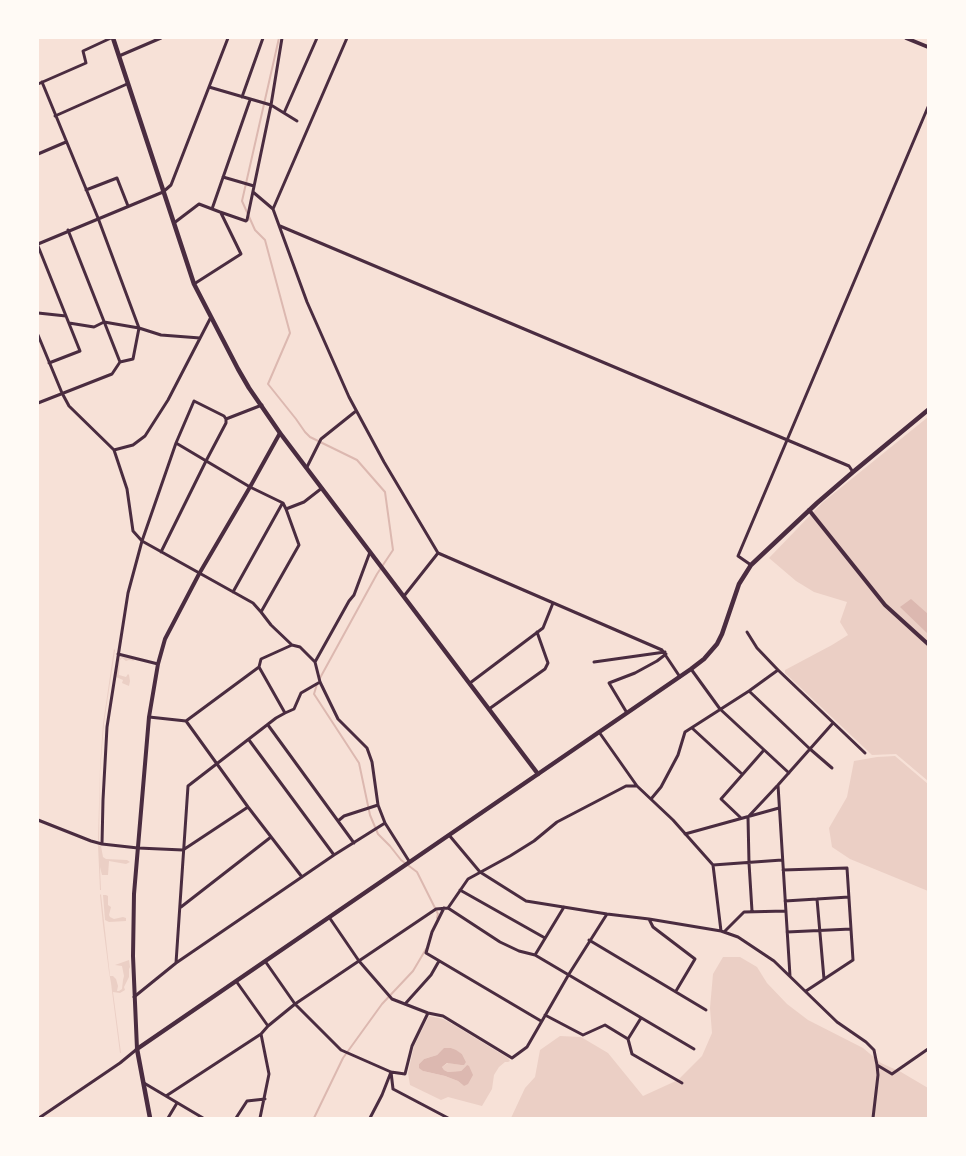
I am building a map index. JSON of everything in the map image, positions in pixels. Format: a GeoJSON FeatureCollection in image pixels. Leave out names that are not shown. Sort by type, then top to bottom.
{"type":"FeatureCollection","features":[{"type":"Feature","properties":{"kind":"main road"},"geometry":{"type":"LineString","coordinates":[[112,38],[194,284],[238,369],[280,432],[538,774]]}},
{"type":"Feature","properties":{"kind":"main road"},"geometry":{"type":"LineString","coordinates":[[150,1118],[137,1049],[409,861],[627,714],[704,659],[717,644],[722,634],[739,584],[751,565],[853,472],[928,410]]}},
{"type":"Feature","properties":{"kind":"street"},"geometry":{"type":"LineString","coordinates":[[38,84],[86,63],[84,50],[112,38]]}},
{"type":"Feature","properties":{"kind":"street"},"geometry":{"type":"LineString","coordinates":[[119,56],[161,38]]}},
{"type":"Feature","properties":{"kind":"street"},"geometry":{"type":"LineString","coordinates":[[49,363],[80,351],[38,245],[68,230],[163,192],[172,185],[228,38]]}},
{"type":"Feature","properties":{"kind":"street"},"geometry":{"type":"LineString","coordinates":[[242,97],[263,38]]}},
{"type":"Feature","properties":{"kind":"street"},"geometry":{"type":"LineString","coordinates":[[173,224],[199,204],[247,220],[271,105],[282,38]]}},
{"type":"Feature","properties":{"kind":"street"},"geometry":{"type":"LineString","coordinates":[[284,113],[316,38]]}},
{"type":"Feature","properties":{"kind":"street"},"geometry":{"type":"LineString","coordinates":[[273,209],[348,38]]}},
{"type":"Feature","properties":{"kind":"street"},"geometry":{"type":"LineString","coordinates":[[906,38],[928,47]]}},
{"type":"Feature","properties":{"kind":"street"},"geometry":{"type":"LineString","coordinates":[[38,403],[112,374],[120,362],[133,359],[139,328],[98,218],[42,82]]}},
{"type":"Feature","properties":{"kind":"street"},"geometry":{"type":"LineString","coordinates":[[55,116],[127,84]]}},
{"type":"Feature","properties":{"kind":"street"},"geometry":{"type":"LineString","coordinates":[[209,87],[271,105],[297,121]]}},
{"type":"Feature","properties":{"kind":"street"},"geometry":{"type":"LineString","coordinates":[[212,209],[250,100]]}},
{"type":"Feature","properties":{"kind":"street"},"geometry":{"type":"LineString","coordinates":[[751,565],[738,556],[928,107]]}},
{"type":"Feature","properties":{"kind":"street"},"geometry":{"type":"LineString","coordinates":[[38,154],[66,142]]}},
{"type":"Feature","properties":{"kind":"street"},"geometry":{"type":"LineString","coordinates":[[86,190],[117,178],[128,206]]}},
{"type":"Feature","properties":{"kind":"street"},"geometry":{"type":"LineString","coordinates":[[223,178],[254,186]]}},
{"type":"Feature","properties":{"kind":"street"},"geometry":{"type":"LineString","coordinates":[[253,192],[273,209],[307,302],[349,397],[384,462],[438,553],[662,650],[680,677]]}},
{"type":"Feature","properties":{"kind":"street"},"geometry":{"type":"LineString","coordinates":[[194,284],[241,254],[220,212]]}},
{"type":"Feature","properties":{"kind":"street"},"geometry":{"type":"LineString","coordinates":[[280,225],[849,466],[853,472]]}},
{"type":"Feature","properties":{"kind":"street"},"geometry":{"type":"LineString","coordinates":[[68,230],[120,362]]}},
{"type":"Feature","properties":{"kind":"street"},"geometry":{"type":"LineString","coordinates":[[38,313],[66,316]]}},
{"type":"Feature","properties":{"kind":"street"},"geometry":{"type":"LineString","coordinates":[[114,450],[133,445],[146,436],[168,400],[211,317]]}},
{"type":"Feature","properties":{"kind":"street"},"geometry":{"type":"LineString","coordinates":[[68,323],[94,327],[104,322],[139,328],[161,335],[200,338]]}},
{"type":"Feature","properties":{"kind":"street"},"geometry":{"type":"LineString","coordinates":[[38,335],[69,406],[114,450],[127,489],[133,531],[142,541],[253,603],[271,625],[292,645],[300,647],[315,662],[320,682],[338,719],[367,748],[372,762],[378,804],[385,823],[409,861]]}},
{"type":"Feature","properties":{"kind":"street"},"geometry":{"type":"LineString","coordinates":[[102,844],[107,727],[128,593],[142,541],[176,443],[194,401],[224,416],[226,419]]}},
{"type":"Feature","properties":{"kind":"street"},"geometry":{"type":"LineString","coordinates":[[226,419],[262,405]]}},
{"type":"Feature","properties":{"kind":"street"},"geometry":{"type":"LineString","coordinates":[[307,467],[320,438],[357,411]]}},
{"type":"Feature","properties":{"kind":"street"},"geometry":{"type":"LineString","coordinates":[[161,552],[226,423],[226,419]]}},
{"type":"Feature","properties":{"kind":"street"},"geometry":{"type":"LineString","coordinates":[[39,1118],[120,1063],[137,1049],[133,956],[134,894],[149,718],[158,664],[165,640],[199,574],[280,432]]}},
{"type":"Feature","properties":{"kind":"street"},"geometry":{"type":"LineString","coordinates":[[176,443],[250,487],[283,503],[299,545],[261,612]]}},
{"type":"Feature","properties":{"kind":"street"},"geometry":{"type":"LineString","coordinates":[[286,509],[304,502],[322,488]]}},
{"type":"Feature","properties":{"kind":"street"},"geometry":{"type":"LineString","coordinates":[[232,592],[283,503]]}},
{"type":"Feature","properties":{"kind":"street"},"geometry":{"type":"LineString","coordinates":[[810,510],[885,605],[928,644]]}},
{"type":"Feature","properties":{"kind":"street"},"geometry":{"type":"LineString","coordinates":[[315,662],[354,595],[370,551]]}},
{"type":"Feature","properties":{"kind":"street"},"geometry":{"type":"LineString","coordinates":[[404,596],[438,553]]}},
{"type":"Feature","properties":{"kind":"street"},"geometry":{"type":"LineString","coordinates":[[470,683],[542,628],[553,603]]}},
{"type":"Feature","properties":{"kind":"street"},"geometry":{"type":"LineString","coordinates":[[490,709],[545,669],[548,664],[537,632]]}},
{"type":"Feature","properties":{"kind":"street"},"geometry":{"type":"LineString","coordinates":[[747,632],[757,648],[778,670],[865,753]]}},
{"type":"Feature","properties":{"kind":"street"},"geometry":{"type":"LineString","coordinates":[[149,718],[186,721],[259,667],[261,659],[292,645]]}},
{"type":"Feature","properties":{"kind":"street"},"geometry":{"type":"LineString","coordinates":[[594,662],[665,653]]}},
{"type":"Feature","properties":{"kind":"street"},"geometry":{"type":"LineString","coordinates":[[627,714],[609,683],[635,673],[657,661],[665,653]]}},
{"type":"Feature","properties":{"kind":"street"},"geometry":{"type":"LineString","coordinates":[[118,654],[158,664]]}},
{"type":"Feature","properties":{"kind":"street"},"geometry":{"type":"LineString","coordinates":[[259,667],[284,713]]}},
{"type":"Feature","properties":{"kind":"street"},"geometry":{"type":"LineString","coordinates":[[691,669],[720,709],[789,773]]}},
{"type":"Feature","properties":{"kind":"street"},"geometry":{"type":"LineString","coordinates":[[651,799],[661,787],[678,755],[685,732],[778,670]]}},
{"type":"Feature","properties":{"kind":"street"},"geometry":{"type":"LineString","coordinates":[[176,963],[188,786],[284,713],[294,709],[301,693],[320,682]]}},
{"type":"Feature","properties":{"kind":"street"},"geometry":{"type":"LineString","coordinates":[[748,691],[832,768]]}},
{"type":"Feature","properties":{"kind":"street"},"geometry":{"type":"LineString","coordinates":[[186,721],[302,878]]}},
{"type":"Feature","properties":{"kind":"street"},"geometry":{"type":"LineString","coordinates":[[752,911],[748,817],[834,723]]}},
{"type":"Feature","properties":{"kind":"street"},"geometry":{"type":"LineString","coordinates":[[268,725],[354,843]]}},
{"type":"Feature","properties":{"kind":"street"},"geometry":{"type":"LineString","coordinates":[[692,728],[742,774]]}},
{"type":"Feature","properties":{"kind":"street"},"geometry":{"type":"LineString","coordinates":[[599,732],[637,786],[673,820],[713,865],[723,931]]}},
{"type":"Feature","properties":{"kind":"street"},"geometry":{"type":"LineString","coordinates":[[249,740],[334,855]]}},
{"type":"Feature","properties":{"kind":"street"},"geometry":{"type":"LineString","coordinates":[[741,818],[720,799],[764,750]]}},
{"type":"Feature","properties":{"kind":"street"},"geometry":{"type":"LineString","coordinates":[[778,785],[790,976]]}},
{"type":"Feature","properties":{"kind":"street"},"geometry":{"type":"LineString","coordinates":[[541,1021],[426,953],[432,932],[446,908],[468,879],[534,841],[557,822],[626,786],[637,786]]}},
{"type":"Feature","properties":{"kind":"street"},"geometry":{"type":"LineString","coordinates":[[338,821],[344,816],[378,804]]}},
{"type":"Feature","properties":{"kind":"street"},"geometry":{"type":"LineString","coordinates":[[38,820],[102,844],[183,850],[248,807]]}},
{"type":"Feature","properties":{"kind":"street"},"geometry":{"type":"LineString","coordinates":[[685,834],[779,808]]}},
{"type":"Feature","properties":{"kind":"street"},"geometry":{"type":"LineString","coordinates":[[134,997],[176,963],[334,855],[385,823]]}},
{"type":"Feature","properties":{"kind":"street"},"geometry":{"type":"LineString","coordinates":[[449,835],[480,872],[526,901],[723,931],[738,937],[767,956],[806,990],[837,1022],[866,1042],[874,1050],[878,1075],[873,1118]]}},
{"type":"Feature","properties":{"kind":"street"},"geometry":{"type":"LineString","coordinates":[[180,907],[271,837]]}},
{"type":"Feature","properties":{"kind":"street"},"geometry":{"type":"LineString","coordinates":[[713,865],[782,860]]}},
{"type":"Feature","properties":{"kind":"street"},"geometry":{"type":"LineString","coordinates":[[783,870],[847,868],[854,960],[806,990]]}},
{"type":"Feature","properties":{"kind":"street"},"geometry":{"type":"LineString","coordinates":[[460,890],[545,938]]}},
{"type":"Feature","properties":{"kind":"street"},"geometry":{"type":"LineString","coordinates":[[785,901],[849,897]]}},
{"type":"Feature","properties":{"kind":"street"},"geometry":{"type":"LineString","coordinates":[[817,899],[824,979]]}},
{"type":"Feature","properties":{"kind":"street"},"geometry":{"type":"LineString","coordinates":[[535,954],[564,907]]}},
{"type":"Feature","properties":{"kind":"street"},"geometry":{"type":"LineString","coordinates":[[166,1096],[261,1034],[295,1004],[436,908],[446,908],[500,942],[519,951],[535,954],[694,1049]]}},
{"type":"Feature","properties":{"kind":"street"},"geometry":{"type":"LineString","coordinates":[[723,931],[744,912],[786,911]]}},
{"type":"Feature","properties":{"kind":"street"},"geometry":{"type":"LineString","coordinates":[[328,917],[359,962],[392,999],[428,1013],[443,1016],[512,1058],[527,1047],[568,974],[607,914]]}},
{"type":"Feature","properties":{"kind":"street"},"geometry":{"type":"LineString","coordinates":[[649,919],[653,927],[695,959],[676,992]]}},
{"type":"Feature","properties":{"kind":"street"},"geometry":{"type":"LineString","coordinates":[[787,932],[851,929]]}},
{"type":"Feature","properties":{"kind":"street"},"geometry":{"type":"LineString","coordinates":[[589,940],[706,1010]]}},
{"type":"Feature","properties":{"kind":"street"},"geometry":{"type":"LineString","coordinates":[[404,1004],[431,975],[439,960]]}},
{"type":"Feature","properties":{"kind":"street"},"geometry":{"type":"LineString","coordinates":[[265,961],[295,1004],[341,1050],[391,1072],[405,1074],[412,1046],[428,1013]]}},
{"type":"Feature","properties":{"kind":"street"},"geometry":{"type":"LineString","coordinates":[[236,981],[268,1026]]}},
{"type":"Feature","properties":{"kind":"street"},"geometry":{"type":"LineString","coordinates":[[545,1014],[583,1035],[605,1025],[628,1039],[632,1054],[682,1083]]}},
{"type":"Feature","properties":{"kind":"street"},"geometry":{"type":"LineString","coordinates":[[628,1039],[641,1018]]}},
{"type":"Feature","properties":{"kind":"street"},"geometry":{"type":"LineString","coordinates":[[260,1118],[269,1074],[261,1034]]}},
{"type":"Feature","properties":{"kind":"street"},"geometry":{"type":"LineString","coordinates":[[877,1065],[892,1074],[928,1049]]}},
{"type":"Feature","properties":{"kind":"street"},"geometry":{"type":"LineString","coordinates":[[370,1118],[391,1072]]}},
{"type":"Feature","properties":{"kind":"street"},"geometry":{"type":"LineString","coordinates":[[391,1072],[393,1089],[448,1118]]}},
{"type":"Feature","properties":{"kind":"street"},"geometry":{"type":"LineString","coordinates":[[143,1083],[203,1118]]}},
{"type":"Feature","properties":{"kind":"street"},"geometry":{"type":"LineString","coordinates":[[236,1118],[247,1101],[264,1099]]}},
{"type":"Feature","properties":{"kind":"street"},"geometry":{"type":"LineString","coordinates":[[168,1118],[177,1103]]}},
{"type":"Feature","properties":{"kind":"shaded area"},"geometry":{"type":"Polygon","coordinates":[[[928,417],[928,781],[896,754],[872,755],[785,673],[785,670],[848,635],[840,622],[847,602],[814,592],[796,581],[769,558],[822,503],[928,417]]]}},
{"type":"Feature","properties":{"kind":"shaded area"},"geometry":{"type":"Polygon","coordinates":[[[911,599],[928,614],[928,634],[900,607],[911,599]]]}},
{"type":"Feature","properties":{"kind":"shaded area"},"geometry":{"type":"Polygon","coordinates":[[[114,649],[104,723],[100,772],[98,841],[100,768],[103,724],[114,649]]]}},
{"type":"Feature","properties":{"kind":"shaded area"},"geometry":{"type":"Polygon","coordinates":[[[122,657],[133,659],[134,661],[126,661],[122,658],[120,660],[119,675],[126,677],[129,675],[129,686],[122,683],[123,680],[116,677],[119,659],[122,657]]]}},
{"type":"Feature","properties":{"kind":"shaded area"},"geometry":{"type":"Polygon","coordinates":[[[895,756],[928,784],[928,891],[850,859],[832,847],[829,828],[847,797],[854,761],[895,756]]]}},
{"type":"Feature","properties":{"kind":"shaded area"},"geometry":{"type":"Polygon","coordinates":[[[98,845],[101,846],[103,857],[106,859],[127,860],[130,862],[126,864],[109,861],[108,875],[102,875],[100,867],[101,890],[100,890],[98,845]]]}},
{"type":"Feature","properties":{"kind":"shaded area"},"geometry":{"type":"Polygon","coordinates":[[[101,894],[110,976],[116,979],[117,991],[122,989],[124,976],[122,966],[115,965],[129,960],[130,967],[129,977],[124,987],[125,990],[120,993],[113,992],[121,1053],[120,1053],[103,925],[101,894]]]}},
{"type":"Feature","properties":{"kind":"shaded area"},"geometry":{"type":"Polygon","coordinates":[[[103,895],[108,896],[108,905],[111,907],[110,917],[114,919],[123,917],[126,918],[126,921],[109,922],[105,920],[103,895]]]}},
{"type":"Feature","properties":{"kind":"shaded area"},"geometry":{"type":"Polygon","coordinates":[[[723,957],[740,957],[757,967],[767,983],[787,1004],[808,1020],[863,1048],[881,1063],[928,1088],[928,1118],[511,1118],[525,1088],[535,1077],[540,1050],[560,1036],[581,1037],[608,1053],[643,1096],[678,1080],[702,1056],[712,1033],[710,1008],[713,974],[723,957]]]}},
{"type":"Feature","properties":{"kind":"shaded area"},"geometry":{"type":"Polygon","coordinates":[[[429,1016],[443,1019],[454,1025],[510,1061],[505,1062],[499,1067],[494,1075],[492,1089],[482,1106],[448,1097],[441,1100],[410,1085],[408,1073],[414,1046],[429,1016]],[[445,1048],[437,1055],[424,1059],[419,1064],[423,1071],[445,1076],[458,1081],[464,1086],[467,1065],[461,1071],[448,1072],[442,1067],[448,1063],[461,1065],[466,1062],[462,1054],[451,1048],[445,1048]]]}},
{"type":"Feature","properties":{"kind":"shaded area"},"geometry":{"type":"Polygon","coordinates":[[[444,1048],[456,1050],[462,1054],[466,1062],[464,1065],[447,1063],[442,1067],[444,1070],[448,1072],[461,1071],[467,1065],[469,1066],[473,1075],[468,1084],[464,1086],[458,1081],[423,1071],[419,1068],[419,1064],[424,1059],[437,1055],[444,1048]]]}},
{"type":"Feature","properties":{"kind":"waterway"},"geometry":{"type":"LineString","coordinates":[[279,38],[242,201],[255,230],[265,240],[290,333],[268,384],[310,437],[357,460],[385,492],[393,550],[377,574],[320,678]]}},
{"type":"Feature","properties":{"kind":"waterway"},"geometry":{"type":"LineString","coordinates":[[317,684],[314,694],[359,763],[370,815],[378,834],[401,860],[417,872],[438,914],[437,918]]}},
{"type":"Feature","properties":{"kind":"waterway"},"geometry":{"type":"LineString","coordinates":[[314,1118],[343,1058],[382,1004],[413,971],[426,949]]}}]}
